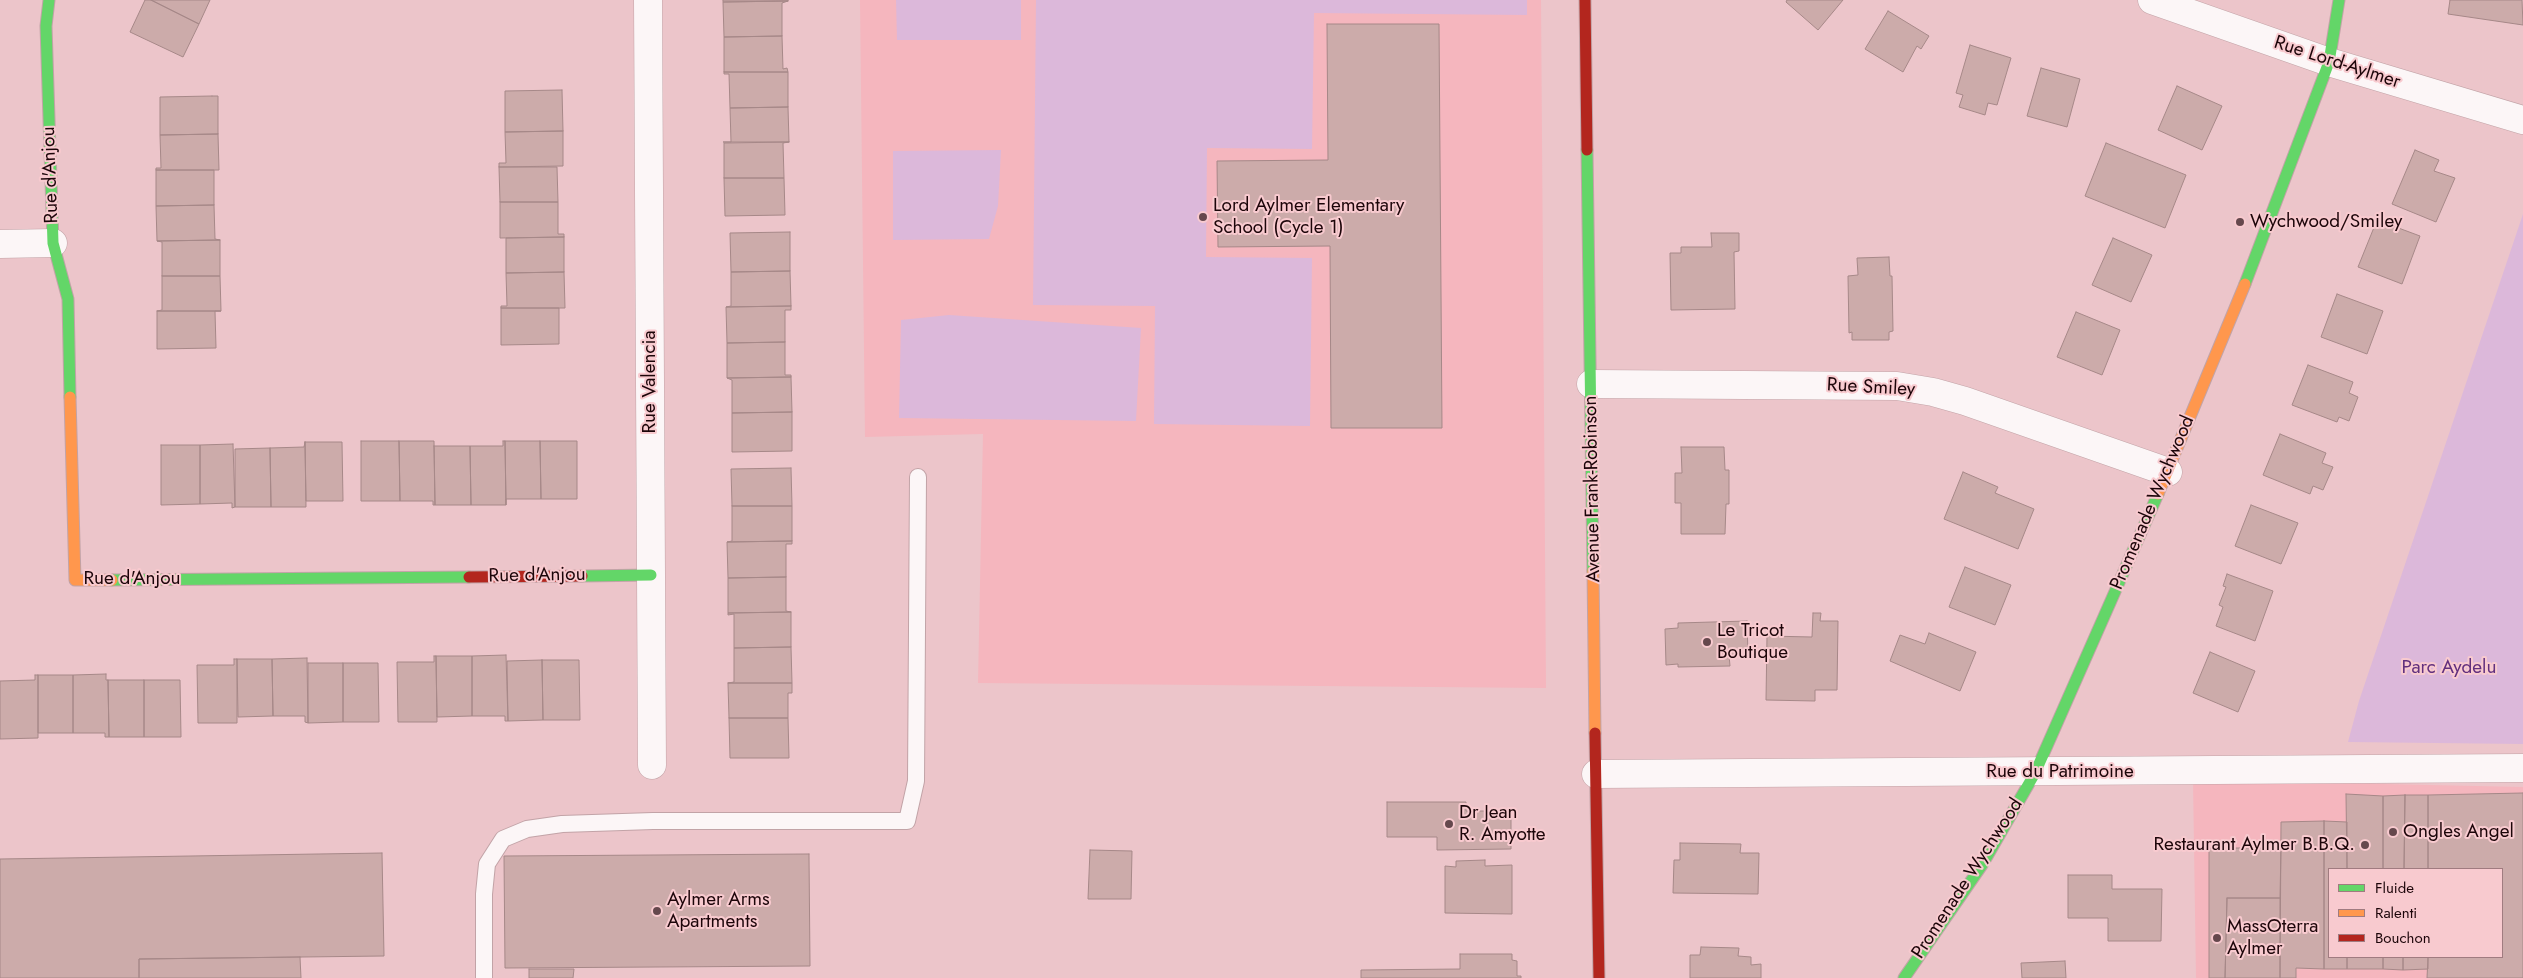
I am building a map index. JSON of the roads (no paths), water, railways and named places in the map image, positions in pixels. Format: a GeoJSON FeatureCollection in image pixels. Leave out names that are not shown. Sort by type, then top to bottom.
{"type":"FeatureCollection","features":[{"type":"Feature","properties":{"kind":"street","name":"Rue d'Anjou"},"geometry":{"type":"LineString","coordinates":[[49,0],[46,26],[53,242],[68,299],[75,580],[652,575]]}},
{"type":"Feature","properties":{"kind":"street","name":"Rue Valencia"},"geometry":{"type":"LineString","coordinates":[[648,0],[652,765]]}},
{"type":"Feature","properties":{"kind":"street","name":"Avenue Frank-Robinson"},"geometry":{"type":"LineString","coordinates":[[1585,0],[1592,384],[1599,978]]}},
{"type":"Feature","properties":{"kind":"street","name":"Rue Lord-Aylmer"},"geometry":{"type":"LineString","coordinates":[[2152,0],[2329,62],[2523,120]]}},
{"type":"Feature","properties":{"kind":"street","name":"Promenade Wychwood"},"geometry":{"type":"LineString","coordinates":[[1904,978],[1982,865],[2035,773],[2168,472],[2265,235],[2329,62],[2339,0]]}},
{"type":"Feature","properties":{"kind":"street"},"geometry":{"type":"LineString","coordinates":[[0,244],[53,242]]}},
{"type":"Feature","properties":{"kind":"street","name":"Rue Smiley"},"geometry":{"type":"LineString","coordinates":[[1592,384],[1897,386],[1933,392],[1965,401],[2168,472]]}},
{"type":"Feature","properties":{"kind":"street","name":"Rue du Patrimoine"},"geometry":{"type":"LineString","coordinates":[[1596,774],[2035,773],[2523,768]]}},
{"type":"Feature","properties":{"kind":"lane"},"geometry":{"type":"LineString","coordinates":[[484,978],[486,954],[484,894],[487,864],[502,839],[527,829],[562,824],[653,821],[907,821],[916,781],[918,476]]}},
{"type":"Feature","properties":{"kind":"lane"},"geometry":{"type":"LineString","coordinates":[[472,978],[486,954]]}},
{"type":"Feature","properties":{"kind":"place","name":"Lord Aylmer Elementary School (Cycle 1)"},"geometry":{"type":"Point","coordinates":[1203,217]}},
{"type":"Feature","properties":{"kind":"place","name":"Wychwood/Smiley"},"geometry":{"type":"Point","coordinates":[2240,222]}},
{"type":"Feature","properties":{"kind":"place","name":"Le Tricot Boutique"},"geometry":{"type":"Point","coordinates":[1707,642]}},
{"type":"Feature","properties":{"kind":"place","name":"Dr Jean R. Amyotte"},"geometry":{"type":"Point","coordinates":[1449,824]}},
{"type":"Feature","properties":{"kind":"place","name":"Ongles Angel"},"geometry":{"type":"Point","coordinates":[2393,832]}},
{"type":"Feature","properties":{"kind":"place","name":"Restaurant Aylmer B.B.Q."},"geometry":{"type":"Point","coordinates":[2365,845]}},
{"type":"Feature","properties":{"kind":"place","name":"Aylmer Arms Apartments"},"geometry":{"type":"Point","coordinates":[657,911]}},
{"type":"Feature","properties":{"kind":"place","name":"MassOterra Aylmer"},"geometry":{"type":"Point","coordinates":[2217,938]}},
{"type":"Feature","properties":{"kind":"park label","name":"Parc Aydelu"},"geometry":{"type":"Point","coordinates":[2449,668]}}]}
